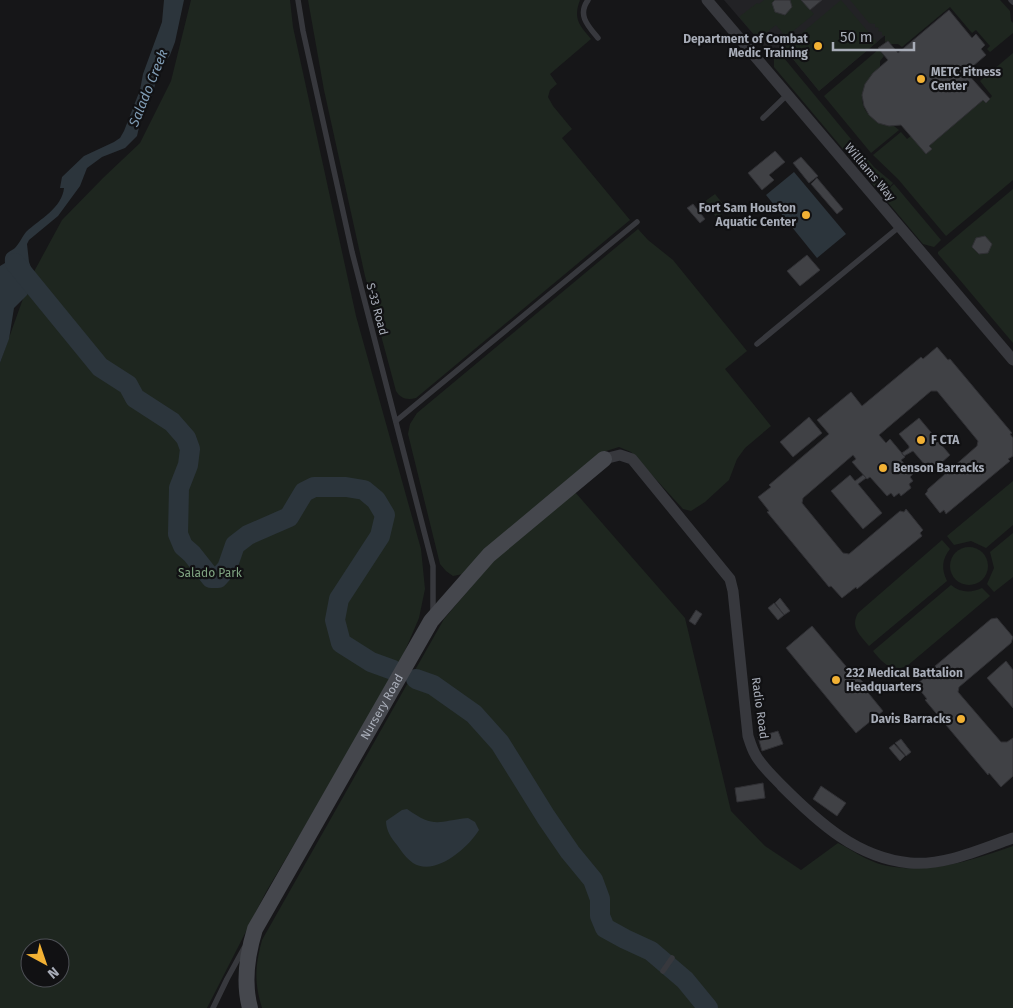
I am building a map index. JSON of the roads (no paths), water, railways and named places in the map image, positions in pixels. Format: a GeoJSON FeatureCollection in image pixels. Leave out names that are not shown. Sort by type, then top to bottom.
{"type":"FeatureCollection","features":[{"type":"Feature","properties":{"kind":"street","name":"Williams Way"},"geometry":{"type":"LineString","coordinates":[[707,0],[1013,360]]}},
{"type":"Feature","properties":{"kind":"street","name":"Radio Road"},"geometry":{"type":"LineString","coordinates":[[604,459],[620,455],[632,459],[730,579],[733,591],[748,736],[756,756],[804,808],[839,836],[861,849],[886,859],[911,863],[950,859],[1013,838]]}},
{"type":"Feature","properties":{"kind":"street","name":"Nursery Road"},"geometry":{"type":"LineString","coordinates":[[250,1008],[246,986],[248,961],[255,929],[431,621],[489,555],[604,459]]}},
{"type":"Feature","properties":{"kind":"lane","name":"S-33 Road"},"geometry":{"type":"LineString","coordinates":[[298,0],[303,31],[352,252],[433,566],[434,602],[431,621]]}},
{"type":"Feature","properties":{"kind":"lane"},"geometry":{"type":"LineString","coordinates":[[588,0],[583,7],[583,16],[587,25],[598,38]]}},
{"type":"Feature","properties":{"kind":"lane"},"geometry":{"type":"LineString","coordinates":[[763,118],[787,95]]}},
{"type":"Feature","properties":{"kind":"lane"},"geometry":{"type":"LineString","coordinates":[[396,420],[637,222]]}},
{"type":"Feature","properties":{"kind":"lane"},"geometry":{"type":"LineString","coordinates":[[757,344],[899,227]]}},
{"type":"Feature","properties":{"kind":"lane"},"geometry":{"type":"LineString","coordinates":[[213,1008],[255,929]]}},
{"type":"Feature","properties":{"kind":"lane"},"geometry":{"type":"LineString","coordinates":[[663,971],[672,958]]}},
{"type":"Feature","properties":{"kind":"water","name":"Salado Creek"},"geometry":{"type":"Polygon","coordinates":[[[164,0],[184,0],[175,42],[170,55],[159,71],[137,136],[125,148],[102,157],[87,168],[80,186],[58,216],[29,240],[27,244],[29,262],[35,278],[27,295],[14,308],[9,339],[0,363],[0,266],[5,263],[8,252],[15,248],[26,232],[55,207],[64,188],[60,188],[62,177],[84,156],[120,138],[140,90],[143,74],[162,22],[164,0]]]}},
{"type":"Feature","properties":{"kind":"water","name":"Fort Sam Houston Aquatic Center"},"geometry":{"type":"Polygon","coordinates":[[[794,172],[846,234],[817,258],[766,195],[794,172]]]}},
{"type":"Feature","properties":{"kind":"water"},"geometry":{"type":"Polygon","coordinates":[[[407,809],[424,819],[437,822],[468,818],[475,822],[479,830],[467,845],[450,858],[431,866],[422,866],[413,863],[406,857],[389,834],[387,828],[386,821],[402,810],[407,809]]]}},
{"type":"Feature","properties":{"kind":"waterway"},"geometry":{"type":"LineString","coordinates":[[15,263],[100,367],[128,385],[135,398],[172,422],[186,438],[190,449],[188,465],[179,488],[178,534],[183,546],[192,554],[211,578],[218,578],[227,568],[235,545],[248,535],[289,517],[304,492],[314,487],[346,487],[364,490],[376,500],[385,515],[380,536],[339,599],[335,620],[341,643],[371,662],[393,670]]}},
{"type":"Feature","properties":{"kind":"waterway"},"geometry":{"type":"LineString","coordinates":[[416,679],[433,685],[474,714],[500,743],[546,817],[570,852],[593,880],[600,899],[600,916],[605,928],[651,951],[685,980],[708,1008]]}},
{"type":"Feature","properties":{"kind":"place","name":"Department of Combat Medic Training"},"geometry":{"type":"Point","coordinates":[818,46]}},
{"type":"Feature","properties":{"kind":"place","name":"METC Fitness Center"},"geometry":{"type":"Point","coordinates":[921,79]}},
{"type":"Feature","properties":{"kind":"place","name":"Fort Sam Houston Aquatic Center"},"geometry":{"type":"Point","coordinates":[806,215]}},
{"type":"Feature","properties":{"kind":"place","name":"F CTA"},"geometry":{"type":"Point","coordinates":[921,440]}},
{"type":"Feature","properties":{"kind":"place","name":"Benson Barracks"},"geometry":{"type":"Point","coordinates":[883,468]}},
{"type":"Feature","properties":{"kind":"place","name":"232 Medical Battalion Headquarters"},"geometry":{"type":"Point","coordinates":[836,680]}},
{"type":"Feature","properties":{"kind":"place","name":"Davis Barracks"},"geometry":{"type":"Point","coordinates":[961,719]}},
{"type":"Feature","properties":{"kind":"park label","name":"Salado Park"},"geometry":{"type":"Point","coordinates":[210,573]}}]}
